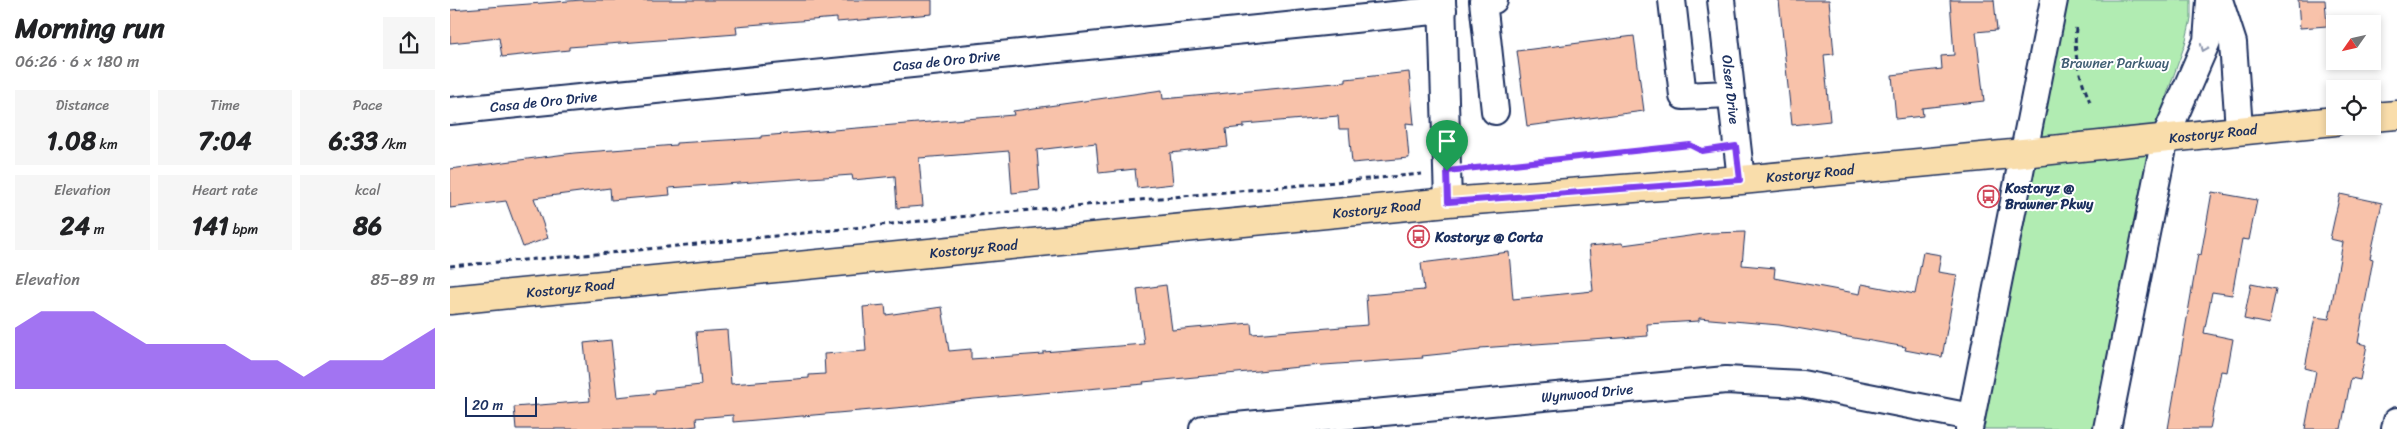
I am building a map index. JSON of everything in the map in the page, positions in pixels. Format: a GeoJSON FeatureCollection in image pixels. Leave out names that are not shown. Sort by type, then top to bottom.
{"type":"FeatureCollection","features":[{"type":"Feature","properties":{"kind":"main road"},"geometry":{"type":"LineString","coordinates":[[2381,116],[2397,115]]}},
{"type":"Feature","properties":{"kind":"main road","name":"Kostoryz Road"},"geometry":{"type":"LineString","coordinates":[[450,300],[1448,202],[1740,180],[2326,122]]}},
{"type":"Feature","properties":{"kind":"street"},"geometry":{"type":"LineString","coordinates":[[1494,0],[1483,1],[1495,111]]}},
{"type":"Feature","properties":{"kind":"street"},"geometry":{"type":"LineString","coordinates":[[1672,0],[1682,96],[1730,94]]}},
{"type":"Feature","properties":{"kind":"street","name":"Olsen Drive"},"geometry":{"type":"LineString","coordinates":[[1721,0],[1740,180]]}},
{"type":"Feature","properties":{"kind":"street"},"geometry":{"type":"LineString","coordinates":[[1970,423],[2054,0]]}},
{"type":"Feature","properties":{"kind":"street"},"geometry":{"type":"LineString","coordinates":[[2107,429],[2165,138],[2207,41],[2210,0]]}},
{"type":"Feature","properties":{"kind":"street"},"geometry":{"type":"LineString","coordinates":[[2219,0],[2233,44],[2239,129]]}},
{"type":"Feature","properties":{"kind":"street"},"geometry":{"type":"LineString","coordinates":[[1442,5],[1448,202]]}},
{"type":"Feature","properties":{"kind":"street","name":"Casa de Oro Drive"},"geometry":{"type":"LineString","coordinates":[[450,111],[1442,5]]}},
{"type":"Feature","properties":{"kind":"street","name":"Wynwood Drive"},"geometry":{"type":"LineString","coordinates":[[1203,429],[1726,380],[1802,384],[1970,423]]}},
{"type":"Feature","properties":{"kind":"street"},"geometry":{"type":"LineString","coordinates":[[2395,429],[2397,421]]}},
{"type":"Feature","properties":{"kind":"path"},"geometry":{"type":"LineString","coordinates":[[2076,27],[2075,44],[2078,72],[2090,102]]}},
{"type":"Feature","properties":{"kind":"path"},"geometry":{"type":"LineString","coordinates":[[450,266],[609,253],[998,212],[1447,171],[1690,145],[1702,151],[1736,146]]}},
{"type":"Feature","properties":{"kind":"green space","name":"Brawner Parkway"},"geometry":{"type":"Polygon","coordinates":[[[2068,0],[2191,0],[2191,19],[2185,44],[2167,94],[2142,186],[2093,429],[1983,429],[2068,0]]]}},
{"type":"Feature","properties":{"kind":"building"},"geometry":{"type":"Polygon","coordinates":[[[582,0],[932,0],[932,14],[837,22],[837,18],[736,26],[737,34],[569,47],[569,50],[502,57],[499,38],[450,43],[450,10],[582,0]]]}},
{"type":"Feature","properties":{"kind":"building"},"geometry":{"type":"Polygon","coordinates":[[[1779,0],[1829,0],[1834,54],[1824,55],[1830,121],[1792,125],[1779,0]]]}},
{"type":"Feature","properties":{"kind":"building"},"geometry":{"type":"Polygon","coordinates":[[[1950,0],[1994,0],[1997,30],[1976,32],[1984,101],[1922,108],[1923,116],[1896,119],[1892,75],[1942,69],[1941,56],[1954,55],[1950,0]]]}},
{"type":"Feature","properties":{"kind":"building"},"geometry":{"type":"Polygon","coordinates":[[[2298,0],[2325,0],[2326,26],[2300,28],[2298,0]]]}},
{"type":"Feature","properties":{"kind":"building"},"geometry":{"type":"Polygon","coordinates":[[[1634,36],[1644,111],[1527,126],[1517,51],[1634,36]]]}},
{"type":"Feature","properties":{"kind":"building"},"geometry":{"type":"Polygon","coordinates":[[[1409,72],[1414,124],[1406,123],[1409,158],[1352,163],[1349,129],[1339,129],[1338,116],[1244,124],[1244,127],[1226,129],[1228,147],[1170,153],[1173,184],[1137,188],[1135,169],[1099,173],[1096,143],[1037,150],[1040,190],[1012,193],[1009,151],[919,158],[923,206],[897,208],[895,176],[853,180],[852,175],[669,188],[670,195],[611,200],[610,188],[534,198],[548,238],[523,247],[506,201],[450,208],[450,169],[574,153],[676,145],[676,143],[761,138],[761,136],[1014,115],[1013,111],[1162,90],[1163,99],[1346,82],[1346,79],[1409,72]]]}},
{"type":"Feature","properties":{"kind":"building"},"geometry":{"type":"Polygon","coordinates":[[[2212,192],[2257,200],[2249,240],[2242,239],[2232,295],[2212,292],[2204,333],[2233,339],[2227,372],[2221,371],[2210,429],[2168,429],[2198,254],[2201,255],[2212,192]]]}},
{"type":"Feature","properties":{"kind":"building"},"geometry":{"type":"Polygon","coordinates":[[[2340,194],[2382,203],[2370,258],[2373,259],[2358,343],[2367,345],[2360,380],[2351,378],[2341,429],[2305,429],[2316,371],[2305,368],[2315,317],[2329,319],[2343,242],[2330,239],[2340,194]]]}},
{"type":"Feature","properties":{"kind":"building"},"geometry":{"type":"Polygon","coordinates":[[[1745,232],[1742,265],[1775,268],[1774,278],[1860,294],[1862,284],[1915,294],[1923,252],[1941,255],[1938,272],[1957,275],[1942,357],[1905,350],[1906,347],[1779,325],[1699,318],[1699,321],[1647,324],[1648,336],[1480,348],[1480,350],[1422,356],[1423,358],[1310,366],[918,406],[733,422],[733,415],[696,418],[697,426],[672,429],[516,429],[514,407],[590,401],[584,343],[611,340],[617,397],[655,393],[655,390],[701,385],[696,332],[727,330],[731,384],[809,378],[809,375],[825,374],[824,354],[866,351],[863,307],[885,305],[886,315],[942,307],[949,351],[971,349],[971,359],[1043,354],[1043,352],[1144,344],[1137,289],[1166,285],[1172,330],[1251,323],[1252,334],[1368,325],[1366,295],[1424,290],[1421,263],[1509,252],[1513,299],[1593,291],[1589,246],[1622,243],[1623,245],[1711,233],[1745,232]]]}},
{"type":"Feature","properties":{"kind":"building"},"geometry":{"type":"Polygon","coordinates":[[[2251,284],[2276,289],[2269,324],[2244,319],[2251,284]]]}},
{"type":"Feature","properties":{"kind":"place","name":"Kostoryz @ Brawner Pkwy"},"geometry":{"type":"Point","coordinates":[1989,196]}},
{"type":"Feature","properties":{"kind":"place","name":"Kostoryz @ Corta"},"geometry":{"type":"Point","coordinates":[1419,237]}},
{"type":"Feature","properties":{"kind":"route"},"geometry":{"type":"LineString","coordinates":[[1690,145],[1702,151],[1736,146],[1740,180],[1448,202],[1447,171],[1534,160],[1690,145]]}}]}
